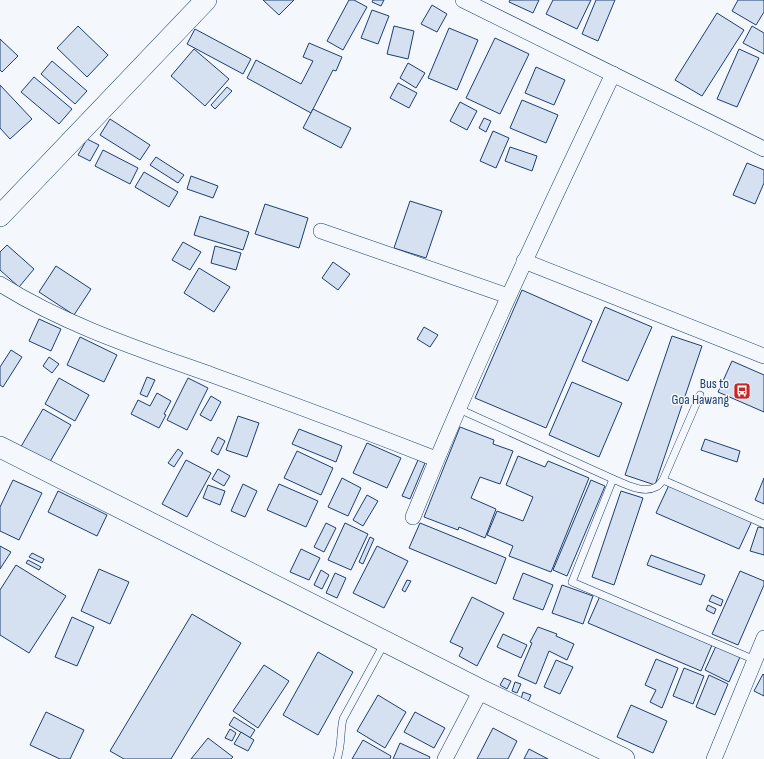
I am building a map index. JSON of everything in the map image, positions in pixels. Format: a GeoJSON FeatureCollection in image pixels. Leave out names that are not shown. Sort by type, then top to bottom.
{"type":"FeatureCollection","features":[{"type":"Feature","properties":{"kind":"main road"},"geometry":{"type":"LineString","coordinates":[[0,216],[206,0]]}},
{"type":"Feature","properties":{"kind":"main road"},"geometry":{"type":"LineString","coordinates":[[0,447],[385,642],[624,759]]}},
{"type":"Feature","properties":{"kind":"street"},"geometry":{"type":"LineString","coordinates":[[463,0],[764,149]]}},
{"type":"Feature","properties":{"kind":"street"},"geometry":{"type":"LineString","coordinates":[[412,517],[508,296],[613,74]]}},
{"type":"Feature","properties":{"kind":"street"},"geometry":{"type":"LineString","coordinates":[[321,231],[508,296]]}},
{"type":"Feature","properties":{"kind":"street"},"geometry":{"type":"LineString","coordinates":[[524,262],[764,356]]}},
{"type":"Feature","properties":{"kind":"street"},"geometry":{"type":"LineString","coordinates":[[0,284],[12,292],[75,324],[130,346],[319,414],[436,459]]}},
{"type":"Feature","properties":{"kind":"street"},"geometry":{"type":"LineString","coordinates":[[714,759],[764,638]]}},
{"type":"Feature","properties":{"kind":"street"},"geometry":{"type":"LineString","coordinates":[[446,759],[481,690]]}},
{"type":"Feature","properties":{"kind":"lane"},"geometry":{"type":"LineString","coordinates":[[458,409],[613,479],[635,488],[646,489],[656,487],[663,480],[700,395]]}},
{"type":"Feature","properties":{"kind":"lane"},"geometry":{"type":"LineString","coordinates":[[613,479],[572,582],[755,660]]}},
{"type":"Feature","properties":{"kind":"lane"},"geometry":{"type":"LineString","coordinates":[[663,480],[764,524]]}},
{"type":"Feature","properties":{"kind":"lane"},"geometry":{"type":"LineString","coordinates":[[337,759],[340,750],[340,729],[343,719],[385,642]]}},
{"type":"Feature","properties":{"kind":"building"},"geometry":{"type":"Polygon","coordinates":[[[263,0],[294,0],[279,15],[263,0]]]}},
{"type":"Feature","properties":{"kind":"building"},"geometry":{"type":"Polygon","coordinates":[[[349,0],[354,0],[367,7],[343,50],[327,41],[349,0]]]}},
{"type":"Feature","properties":{"kind":"building"},"geometry":{"type":"Polygon","coordinates":[[[373,0],[384,0],[381,6],[372,2],[373,0]]]}},
{"type":"Feature","properties":{"kind":"building"},"geometry":{"type":"Polygon","coordinates":[[[510,0],[539,0],[533,13],[509,2],[510,0]]]}},
{"type":"Feature","properties":{"kind":"building"},"geometry":{"type":"Polygon","coordinates":[[[553,0],[591,0],[577,29],[546,14],[553,0]]]}},
{"type":"Feature","properties":{"kind":"building"},"geometry":{"type":"Polygon","coordinates":[[[596,0],[615,0],[598,41],[582,34],[596,0]]]}},
{"type":"Feature","properties":{"kind":"building"},"geometry":{"type":"Polygon","coordinates":[[[738,0],[764,0],[764,12],[756,25],[732,11],[738,0]]]}},
{"type":"Feature","properties":{"kind":"building"},"geometry":{"type":"Polygon","coordinates":[[[432,5],[447,14],[437,32],[421,24],[432,5]]]}},
{"type":"Feature","properties":{"kind":"building"},"geometry":{"type":"Polygon","coordinates":[[[372,10],[389,16],[378,44],[361,38],[372,10]]]}},
{"type":"Feature","properties":{"kind":"building"},"geometry":{"type":"Polygon","coordinates":[[[717,13],[744,30],[702,96],[675,80],[717,13]]]}},
{"type":"Feature","properties":{"kind":"building"},"geometry":{"type":"Polygon","coordinates":[[[78,26],[108,55],[87,77],[57,48],[78,26]]]}},
{"type":"Feature","properties":{"kind":"building"},"geometry":{"type":"Polygon","coordinates":[[[394,26],[414,31],[408,59],[387,54],[394,26]]]}},
{"type":"Feature","properties":{"kind":"building"},"geometry":{"type":"Polygon","coordinates":[[[752,26],[764,33],[764,54],[743,43],[752,26]]]}},
{"type":"Feature","properties":{"kind":"building"},"geometry":{"type":"Polygon","coordinates":[[[449,28],[478,40],[457,90],[428,78],[449,28]]]}},
{"type":"Feature","properties":{"kind":"building"},"geometry":{"type":"Polygon","coordinates":[[[195,29],[251,59],[243,74],[187,44],[195,29]]]}},
{"type":"Feature","properties":{"kind":"building"},"geometry":{"type":"Polygon","coordinates":[[[495,38],[529,54],[500,114],[466,98],[495,38]]]}},
{"type":"Feature","properties":{"kind":"building"},"geometry":{"type":"Polygon","coordinates":[[[0,39],[18,56],[2,72],[0,70],[0,39]]]}},
{"type":"Feature","properties":{"kind":"building"},"geometry":{"type":"Polygon","coordinates":[[[309,43],[342,57],[336,71],[333,70],[311,113],[247,78],[256,60],[301,84],[313,61],[303,57],[309,43]]]}},
{"type":"Feature","properties":{"kind":"building"},"geometry":{"type":"Polygon","coordinates":[[[194,49],[229,79],[205,106],[171,76],[194,49]]]}},
{"type":"Feature","properties":{"kind":"building"},"geometry":{"type":"Polygon","coordinates":[[[739,49],[759,58],[737,107],[717,99],[739,49]]]}},
{"type":"Feature","properties":{"kind":"building"},"geometry":{"type":"Polygon","coordinates":[[[52,61],[87,91],[75,104],[41,74],[52,61]]]}},
{"type":"Feature","properties":{"kind":"building"},"geometry":{"type":"Polygon","coordinates":[[[408,63],[425,73],[416,88],[400,78],[408,63]]]}},
{"type":"Feature","properties":{"kind":"building"},"geometry":{"type":"Polygon","coordinates":[[[536,67],[565,80],[554,105],[525,93],[536,67]]]}},
{"type":"Feature","properties":{"kind":"building"},"geometry":{"type":"Polygon","coordinates":[[[34,77],[72,109],[59,124],[21,92],[34,77]]]}},
{"type":"Feature","properties":{"kind":"building"},"geometry":{"type":"Polygon","coordinates":[[[398,83],[417,93],[409,108],[390,98],[398,83]]]}},
{"type":"Feature","properties":{"kind":"building"},"geometry":{"type":"Polygon","coordinates":[[[0,85],[32,119],[10,139],[0,128],[0,85]]]}},
{"type":"Feature","properties":{"kind":"building"},"geometry":{"type":"Polygon","coordinates":[[[227,87],[232,91],[215,109],[211,105],[227,87]]]}},
{"type":"Feature","properties":{"kind":"building"},"geometry":{"type":"Polygon","coordinates":[[[522,100],[558,115],[546,143],[510,128],[522,100]]]}},
{"type":"Feature","properties":{"kind":"building"},"geometry":{"type":"Polygon","coordinates":[[[460,102],[477,111],[467,130],[450,121],[460,102]]]}},
{"type":"Feature","properties":{"kind":"building"},"geometry":{"type":"Polygon","coordinates":[[[313,109],[351,128],[341,148],[303,128],[313,109]]]}},
{"type":"Feature","properties":{"kind":"building"},"geometry":{"type":"Polygon","coordinates":[[[484,118],[491,121],[486,132],[479,128],[484,118]]]}},
{"type":"Feature","properties":{"kind":"building"},"geometry":{"type":"Polygon","coordinates":[[[110,119],[150,145],[140,160],[100,135],[110,119]]]}},
{"type":"Feature","properties":{"kind":"building"},"geometry":{"type":"Polygon","coordinates":[[[493,131],[509,138],[496,168],[480,161],[493,131]]]}},
{"type":"Feature","properties":{"kind":"building"},"geometry":{"type":"Polygon","coordinates":[[[87,139],[99,145],[90,161],[78,155],[87,139]]]}},
{"type":"Feature","properties":{"kind":"building"},"geometry":{"type":"Polygon","coordinates":[[[510,147],[537,156],[532,171],[505,161],[510,147]]]}},
{"type":"Feature","properties":{"kind":"building"},"geometry":{"type":"Polygon","coordinates":[[[103,150],[138,168],[130,184],[95,166],[103,150]]]}},
{"type":"Feature","properties":{"kind":"building"},"geometry":{"type":"Polygon","coordinates":[[[156,157],[184,175],[178,183],[150,165],[156,157]]]}},
{"type":"Feature","properties":{"kind":"building"},"geometry":{"type":"Polygon","coordinates":[[[747,163],[764,170],[764,183],[755,204],[733,195],[747,163]]]}},
{"type":"Feature","properties":{"kind":"building"},"geometry":{"type":"Polygon","coordinates":[[[144,172],[178,192],[169,207],[135,187],[144,172]]]}},
{"type":"Feature","properties":{"kind":"building"},"geometry":{"type":"Polygon","coordinates":[[[191,176],[218,186],[213,198],[187,189],[191,176]]]}},
{"type":"Feature","properties":{"kind":"building"},"geometry":{"type":"Polygon","coordinates":[[[410,201],[442,211],[426,258],[394,248],[410,201]]]}},
{"type":"Feature","properties":{"kind":"building"},"geometry":{"type":"Polygon","coordinates":[[[265,204],[308,218],[299,248],[255,234],[265,204]]]}},
{"type":"Feature","properties":{"kind":"building"},"geometry":{"type":"Polygon","coordinates":[[[200,216],[249,232],[243,250],[194,235],[200,216]]]}},
{"type":"Feature","properties":{"kind":"building"},"geometry":{"type":"Polygon","coordinates":[[[183,242],[201,252],[190,270],[172,260],[183,242]]]}},
{"type":"Feature","properties":{"kind":"building"},"geometry":{"type":"Polygon","coordinates":[[[7,245],[34,269],[19,287],[0,270],[0,252],[7,245]]]}},
{"type":"Feature","properties":{"kind":"building"},"geometry":{"type":"Polygon","coordinates":[[[215,246],[241,253],[236,270],[211,263],[215,246]]]}},
{"type":"Feature","properties":{"kind":"building"},"geometry":{"type":"Polygon","coordinates":[[[333,262],[350,274],[338,290],[322,278],[333,262]]]}},
{"type":"Feature","properties":{"kind":"building"},"geometry":{"type":"Polygon","coordinates":[[[56,266],[91,289],[74,315],[39,292],[56,266]]]}},
{"type":"Feature","properties":{"kind":"building"},"geometry":{"type":"Polygon","coordinates":[[[199,268],[230,287],[214,312],[184,293],[199,268]]]}},
{"type":"Feature","properties":{"kind":"building"},"geometry":{"type":"Polygon","coordinates":[[[522,290],[592,321],[546,428],[475,398],[522,290]]]}},
{"type":"Feature","properties":{"kind":"building"},"geometry":{"type":"Polygon","coordinates":[[[605,307],[652,327],[628,381],[582,361],[605,307]]]}},
{"type":"Feature","properties":{"kind":"building"},"geometry":{"type":"Polygon","coordinates":[[[39,319],[61,329],[51,351],[29,341],[39,319]]]}},
{"type":"Feature","properties":{"kind":"building"},"geometry":{"type":"Polygon","coordinates":[[[424,327],[438,335],[430,347],[417,339],[424,327]]]}},
{"type":"Feature","properties":{"kind":"building"},"geometry":{"type":"Polygon","coordinates":[[[672,336],[702,346],[655,485],[625,475],[672,336]]]}},
{"type":"Feature","properties":{"kind":"building"},"geometry":{"type":"Polygon","coordinates":[[[80,337],[117,355],[104,382],[67,365],[80,337]]]}},
{"type":"Feature","properties":{"kind":"building"},"geometry":{"type":"Polygon","coordinates":[[[11,350],[22,357],[3,387],[0,385],[0,367],[11,350]]]}},
{"type":"Feature","properties":{"kind":"building"},"geometry":{"type":"Polygon","coordinates":[[[49,357],[59,364],[52,373],[43,366],[49,357]]]}},
{"type":"Feature","properties":{"kind":"building"},"geometry":{"type":"Polygon","coordinates":[[[732,361],[764,375],[764,412],[718,392],[732,361]]]}},
{"type":"Feature","properties":{"kind":"building"},"geometry":{"type":"Polygon","coordinates":[[[147,377],[155,380],[147,397],[140,394],[147,377]]]}},
{"type":"Feature","properties":{"kind":"building"},"geometry":{"type":"Polygon","coordinates":[[[59,378],[89,395],[75,421],[45,404],[59,378]]]}},
{"type":"Feature","properties":{"kind":"building"},"geometry":{"type":"Polygon","coordinates":[[[188,378],[208,388],[187,430],[167,420],[188,378]]]}},
{"type":"Feature","properties":{"kind":"building"},"geometry":{"type":"Polygon","coordinates":[[[572,382],[622,403],[599,457],[549,435],[572,382]]]}},
{"type":"Feature","properties":{"kind":"building"},"geometry":{"type":"Polygon","coordinates":[[[157,393],[171,401],[159,428],[131,414],[138,400],[150,406],[157,393]]]}},
{"type":"Feature","properties":{"kind":"building"},"geometry":{"type":"Polygon","coordinates":[[[211,396],[221,402],[211,421],[200,415],[211,396]]]}},
{"type":"Feature","properties":{"kind":"building"},"geometry":{"type":"Polygon","coordinates":[[[43,409],[71,425],[47,467],[19,450],[43,409]]]}},
{"type":"Feature","properties":{"kind":"building"},"geometry":{"type":"Polygon","coordinates":[[[238,416],[259,423],[247,457],[226,450],[238,416]]]}},
{"type":"Feature","properties":{"kind":"building"},"geometry":{"type":"Polygon","coordinates":[[[460,427],[494,440],[493,444],[513,451],[500,484],[480,477],[471,498],[496,509],[485,538],[459,527],[458,530],[424,517],[460,427]]]}},
{"type":"Feature","properties":{"kind":"building"},"geometry":{"type":"Polygon","coordinates":[[[299,429],[342,446],[336,462],[292,444],[299,429]]]}},
{"type":"Feature","properties":{"kind":"building"},"geometry":{"type":"Polygon","coordinates":[[[218,437],[225,441],[218,455],[211,451],[218,437]]]}},
{"type":"Feature","properties":{"kind":"building"},"geometry":{"type":"Polygon","coordinates":[[[705,439],[740,451],[737,462],[701,450],[705,439]]]}},
{"type":"Feature","properties":{"kind":"building"},"geometry":{"type":"Polygon","coordinates":[[[367,443],[401,458],[387,488],[353,473],[367,443]]]}},
{"type":"Feature","properties":{"kind":"building"},"geometry":{"type":"Polygon","coordinates":[[[178,449],[183,453],[174,467],[168,463],[178,449]]]}},
{"type":"Feature","properties":{"kind":"building"},"geometry":{"type":"Polygon","coordinates":[[[297,451],[333,468],[321,495],[284,478],[297,451]]]}},
{"type":"Feature","properties":{"kind":"building"},"geometry":{"type":"Polygon","coordinates":[[[518,456],[545,467],[548,461],[589,478],[551,572],[509,556],[513,546],[487,535],[497,511],[523,521],[533,497],[506,485],[518,456]]]}},
{"type":"Feature","properties":{"kind":"building"},"geometry":{"type":"Polygon","coordinates":[[[186,460],[211,473],[187,517],[162,504],[186,460]]]}},
{"type":"Feature","properties":{"kind":"building"},"geometry":{"type":"Polygon","coordinates":[[[418,460],[425,463],[410,499],[402,496],[418,460]]]}},
{"type":"Feature","properties":{"kind":"building"},"geometry":{"type":"Polygon","coordinates":[[[218,469],[230,476],[224,486],[212,479],[218,469]]]}},
{"type":"Feature","properties":{"kind":"building"},"geometry":{"type":"Polygon","coordinates":[[[342,478],[361,488],[348,516],[328,507],[342,478]]]}},
{"type":"Feature","properties":{"kind":"building"},"geometry":{"type":"Polygon","coordinates":[[[764,478],[764,504],[755,500],[764,478]]]}},
{"type":"Feature","properties":{"kind":"building"},"geometry":{"type":"Polygon","coordinates":[[[13,480],[42,493],[19,540],[0,531],[0,507],[13,480]]]}},
{"type":"Feature","properties":{"kind":"building"},"geometry":{"type":"Polygon","coordinates":[[[591,480],[605,486],[567,576],[553,570],[591,480]]]}},
{"type":"Feature","properties":{"kind":"building"},"geometry":{"type":"Polygon","coordinates":[[[243,484],[257,491],[245,517],[231,511],[243,484]]]}},
{"type":"Feature","properties":{"kind":"building"},"geometry":{"type":"Polygon","coordinates":[[[279,484],[318,501],[306,527],[267,510],[279,484]]]}},
{"type":"Feature","properties":{"kind":"building"},"geometry":{"type":"Polygon","coordinates":[[[208,485],[225,491],[220,505],[203,498],[208,485]]]}},
{"type":"Feature","properties":{"kind":"building"},"geometry":{"type":"Polygon","coordinates":[[[669,485],[752,521],[739,549],[656,513],[669,485]]]}},
{"type":"Feature","properties":{"kind":"building"},"geometry":{"type":"Polygon","coordinates":[[[58,491],[107,515],[97,536],[48,512],[58,491]]]}},
{"type":"Feature","properties":{"kind":"building"},"geometry":{"type":"Polygon","coordinates":[[[621,491],[643,498],[614,585],[592,577],[621,491]]]}},
{"type":"Feature","properties":{"kind":"building"},"geometry":{"type":"Polygon","coordinates":[[[367,495],[378,501],[363,526],[353,520],[367,495]]]}},
{"type":"Feature","properties":{"kind":"building"},"geometry":{"type":"Polygon","coordinates":[[[326,523],[336,528],[324,552],[314,547],[326,523]]]}},
{"type":"Feature","properties":{"kind":"building"},"geometry":{"type":"Polygon","coordinates":[[[345,523],[368,534],[351,570],[328,560],[345,523]]]}},
{"type":"Feature","properties":{"kind":"building"},"geometry":{"type":"Polygon","coordinates":[[[420,523],[506,558],[496,584],[409,548],[420,523]]]}},
{"type":"Feature","properties":{"kind":"building"},"geometry":{"type":"Polygon","coordinates":[[[758,527],[764,528],[764,555],[750,551],[758,527]]]}},
{"type":"Feature","properties":{"kind":"building"},"geometry":{"type":"Polygon","coordinates":[[[370,537],[374,539],[363,564],[359,562],[370,537]]]}},
{"type":"Feature","properties":{"kind":"building"},"geometry":{"type":"Polygon","coordinates":[[[0,546],[11,552],[0,569],[0,546]]]}},
{"type":"Feature","properties":{"kind":"building"},"geometry":{"type":"Polygon","coordinates":[[[377,546],[408,561],[384,608],[353,593],[377,546]]]}},
{"type":"Feature","properties":{"kind":"building"},"geometry":{"type":"Polygon","coordinates":[[[301,549],[320,558],[309,580],[290,572],[301,549]]]}},
{"type":"Feature","properties":{"kind":"building"},"geometry":{"type":"Polygon","coordinates":[[[32,553],[44,559],[42,563],[29,557],[32,553]]]}},
{"type":"Feature","properties":{"kind":"building"},"geometry":{"type":"Polygon","coordinates":[[[651,555],[705,575],[701,585],[647,565],[651,555]]]}},
{"type":"Feature","properties":{"kind":"building"},"geometry":{"type":"Polygon","coordinates":[[[28,560],[41,567],[39,570],[26,563],[28,560]]]}},
{"type":"Feature","properties":{"kind":"building"},"geometry":{"type":"Polygon","coordinates":[[[16,565],[66,596],[29,653],[0,635],[0,590],[16,565]]]}},
{"type":"Feature","properties":{"kind":"building"},"geometry":{"type":"Polygon","coordinates":[[[99,569],[129,582],[110,624],[81,611],[99,569]]]}},
{"type":"Feature","properties":{"kind":"building"},"geometry":{"type":"Polygon","coordinates":[[[321,570],[329,575],[322,589],[314,585],[321,570]]]}},
{"type":"Feature","properties":{"kind":"building"},"geometry":{"type":"Polygon","coordinates":[[[740,571],[764,581],[764,585],[738,645],[712,634],[740,571]]]}},
{"type":"Feature","properties":{"kind":"building"},"geometry":{"type":"Polygon","coordinates":[[[335,573],[346,578],[337,598],[326,593],[335,573]]]}},
{"type":"Feature","properties":{"kind":"building"},"geometry":{"type":"Polygon","coordinates":[[[523,573],[553,585],[543,610],[513,599],[523,573]]]}},
{"type":"Feature","properties":{"kind":"building"},"geometry":{"type":"Polygon","coordinates":[[[407,580],[411,581],[405,592],[402,590],[407,580]]]}},
{"type":"Feature","properties":{"kind":"building"},"geometry":{"type":"Polygon","coordinates":[[[562,585],[593,596],[583,624],[552,613],[562,585]]]}},
{"type":"Feature","properties":{"kind":"building"},"geometry":{"type":"Polygon","coordinates":[[[712,595],[723,600],[721,606],[709,601],[712,595]]]}},
{"type":"Feature","properties":{"kind":"building"},"geometry":{"type":"Polygon","coordinates":[[[600,596],[712,645],[701,671],[588,623],[600,596]]]}},
{"type":"Feature","properties":{"kind":"building"},"geometry":{"type":"Polygon","coordinates":[[[472,597],[504,613],[477,666],[459,656],[463,648],[450,642],[472,597]]]}},
{"type":"Feature","properties":{"kind":"building"},"geometry":{"type":"Polygon","coordinates":[[[708,605],[716,609],[714,614],[706,610],[708,605]]]}},
{"type":"Feature","properties":{"kind":"building"},"geometry":{"type":"Polygon","coordinates":[[[192,614],[241,643],[171,759],[124,759],[110,751],[192,614]]]}},
{"type":"Feature","properties":{"kind":"building"},"geometry":{"type":"Polygon","coordinates":[[[72,617],[94,627],[77,666],[55,657],[72,617]]]}},
{"type":"Feature","properties":{"kind":"building"},"geometry":{"type":"Polygon","coordinates":[[[538,627],[557,634],[556,636],[574,644],[567,660],[549,651],[536,684],[518,676],[532,643],[530,642],[538,627]]]}},
{"type":"Feature","properties":{"kind":"building"},"geometry":{"type":"Polygon","coordinates":[[[503,634],[527,645],[521,658],[497,647],[503,634]]]}},
{"type":"Feature","properties":{"kind":"building"},"geometry":{"type":"Polygon","coordinates":[[[716,646],[740,657],[729,682],[705,670],[716,646]]]}},
{"type":"Feature","properties":{"kind":"building"},"geometry":{"type":"Polygon","coordinates":[[[318,652],[353,672],[318,735],[283,715],[318,652]]]}},
{"type":"Feature","properties":{"kind":"building"},"geometry":{"type":"Polygon","coordinates":[[[656,659],[678,668],[662,708],[650,702],[656,690],[645,685],[656,659]]]}},
{"type":"Feature","properties":{"kind":"building"},"geometry":{"type":"Polygon","coordinates":[[[556,660],[573,667],[560,694],[544,687],[556,660]]]}},
{"type":"Feature","properties":{"kind":"building"},"geometry":{"type":"Polygon","coordinates":[[[264,665],[289,681],[258,728],[233,711],[264,665]]]}},
{"type":"Feature","properties":{"kind":"building"},"geometry":{"type":"Polygon","coordinates":[[[684,668],[704,676],[693,704],[673,696],[684,668]]]}},
{"type":"Feature","properties":{"kind":"building"},"geometry":{"type":"Polygon","coordinates":[[[763,674],[764,675],[764,696],[754,691],[763,674]]]}},
{"type":"Feature","properties":{"kind":"building"},"geometry":{"type":"Polygon","coordinates":[[[709,675],[728,684],[715,715],[696,707],[709,675]]]}},
{"type":"Feature","properties":{"kind":"building"},"geometry":{"type":"Polygon","coordinates":[[[504,678],[511,681],[507,689],[500,685],[504,678]]]}},
{"type":"Feature","properties":{"kind":"building"},"geometry":{"type":"Polygon","coordinates":[[[515,682],[521,684],[517,693],[512,691],[515,682]]]}},
{"type":"Feature","properties":{"kind":"building"},"geometry":{"type":"Polygon","coordinates":[[[523,692],[531,695],[528,702],[521,699],[523,692]]]}},
{"type":"Feature","properties":{"kind":"building"},"geometry":{"type":"Polygon","coordinates":[[[378,695],[406,712],[385,748],[357,731],[378,695]]]}},
{"type":"Feature","properties":{"kind":"building"},"geometry":{"type":"Polygon","coordinates":[[[631,705],[667,721],[653,753],[617,737],[631,705]]]}},
{"type":"Feature","properties":{"kind":"building"},"geometry":{"type":"Polygon","coordinates":[[[46,712],[84,730],[70,759],[60,759],[30,745],[46,712]]]}},
{"type":"Feature","properties":{"kind":"building"},"geometry":{"type":"Polygon","coordinates":[[[415,712],[445,728],[434,748],[404,732],[415,712]]]}},
{"type":"Feature","properties":{"kind":"building"},"geometry":{"type":"Polygon","coordinates":[[[234,717],[255,730],[250,738],[229,725],[234,717]]]}},
{"type":"Feature","properties":{"kind":"building"},"geometry":{"type":"Polygon","coordinates":[[[493,728],[517,741],[508,759],[477,759],[493,728]]]}},
{"type":"Feature","properties":{"kind":"building"},"geometry":{"type":"Polygon","coordinates":[[[230,729],[236,733],[232,741],[225,738],[230,729]]]}},
{"type":"Feature","properties":{"kind":"building"},"geometry":{"type":"Polygon","coordinates":[[[241,732],[254,740],[248,751],[234,744],[241,732]]]}},
{"type":"Feature","properties":{"kind":"building"},"geometry":{"type":"Polygon","coordinates":[[[208,738],[233,757],[231,759],[191,759],[208,738]]]}},
{"type":"Feature","properties":{"kind":"building"},"geometry":{"type":"Polygon","coordinates":[[[363,740],[391,756],[390,759],[352,759],[363,740]]]}},
{"type":"Feature","properties":{"kind":"building"},"geometry":{"type":"Polygon","coordinates":[[[400,743],[430,757],[429,759],[393,759],[400,743]]]}},
{"type":"Feature","properties":{"kind":"building"},"geometry":{"type":"Polygon","coordinates":[[[529,749],[548,759],[524,759],[529,749]]]}},
{"type":"Feature","properties":{"kind":"place","name":"Bus to Goa Hawang"},"geometry":{"type":"Point","coordinates":[742,391]}}]}
